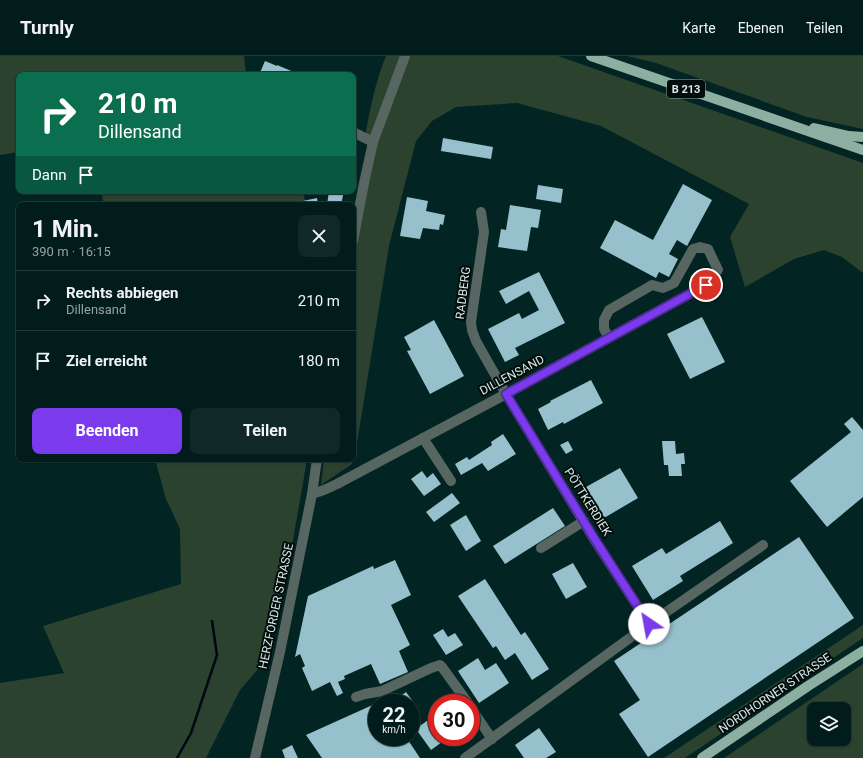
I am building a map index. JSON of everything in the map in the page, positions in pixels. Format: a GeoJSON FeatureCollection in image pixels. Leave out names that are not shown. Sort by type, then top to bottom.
{"type":"FeatureCollection","features":[{"type":"Feature","properties":{"kind":"main road","name":"B 213"},"geometry":{"type":"LineString","coordinates":[[591,56],[863,150]]}},
{"type":"Feature","properties":{"kind":"main road"},"geometry":{"type":"LineString","coordinates":[[780,121],[849,136],[863,137]]}},
{"type":"Feature","properties":{"kind":"main road","name":"NORDHORNER STRASSE"},"geometry":{"type":"LineString","coordinates":[[702,758],[808,686],[863,651]]}},
{"type":"Feature","properties":{"kind":"street"},"geometry":{"type":"LineString","coordinates":[[356,225],[373,142],[405,56]]}},
{"type":"Feature","properties":{"kind":"street"},"geometry":{"type":"LineString","coordinates":[[356,134],[373,142]]}},
{"type":"Feature","properties":{"kind":"street","name":"RADBERG"},"geometry":{"type":"LineString","coordinates":[[481,212],[484,232],[471,322],[472,330],[476,341],[506,394]]}},
{"type":"Feature","properties":{"kind":"street","name":"DILLENSAND"},"geometry":{"type":"LineString","coordinates":[[312,494],[337,484],[506,394],[706,285],[718,270],[708,249],[700,246],[693,249],[674,283],[663,288],[652,285],[609,310],[604,320],[604,329],[608,338]]}},
{"type":"Feature","properties":{"kind":"street","name":"PÖTTKERDIEK"},"geometry":{"type":"LineString","coordinates":[[506,394],[649,624]]}},
{"type":"Feature","properties":{"kind":"street"},"geometry":{"type":"LineString","coordinates":[[423,438],[451,482]]}},
{"type":"Feature","properties":{"kind":"street","name":"HERZFORDER STRASSE"},"geometry":{"type":"LineString","coordinates":[[255,758],[280,652],[312,494],[317,462]]}},
{"type":"Feature","properties":{"kind":"street"},"geometry":{"type":"LineString","coordinates":[[541,548],[584,521]]}},
{"type":"Feature","properties":{"kind":"street"},"geometry":{"type":"LineString","coordinates":[[465,758],[477,755],[492,739],[649,624],[763,546]]}},
{"type":"Feature","properties":{"kind":"street"},"geometry":{"type":"LineString","coordinates":[[356,697],[382,691],[440,665],[462,694]]}},
{"type":"Feature","properties":{"kind":"street"},"geometry":{"type":"LineString","coordinates":[[480,721],[492,739]]}},
{"type":"Feature","properties":{"kind":"green space"},"geometry":{"type":"Polygon","coordinates":[[[0,56],[244,56],[246,72],[16,72],[16,152],[0,155],[0,56]]]}},
{"type":"Feature","properties":{"kind":"green space"},"geometry":{"type":"Polygon","coordinates":[[[386,56],[558,56],[863,163],[863,273],[842,257],[824,250],[794,259],[745,287],[730,237],[749,204],[601,126],[517,103],[456,107],[432,121],[416,141],[389,246],[356,447],[356,243],[373,142],[365,137],[371,106],[386,56]]]}},
{"type":"Feature","properties":{"kind":"green space"},"geometry":{"type":"Polygon","coordinates":[[[627,56],[863,56],[863,129],[807,117],[656,63],[627,56]]]}},
{"type":"Feature","properties":{"kind":"green space"},"geometry":{"type":"Polygon","coordinates":[[[102,194],[304,194],[305,202],[103,202],[102,194]]]}},
{"type":"Feature","properties":{"kind":"green space"},"geometry":{"type":"Polygon","coordinates":[[[156,462],[306,462],[281,607],[258,669],[240,690],[206,758],[0,758],[0,683],[64,673],[43,626],[181,584],[180,529],[166,499],[156,462]]]}},
{"type":"Feature","properties":{"kind":"green space"},"geometry":{"type":"Polygon","coordinates":[[[324,462],[352,462],[352,464],[321,485],[324,462]]]}},
{"type":"Feature","properties":{"kind":"green space"},"geometry":{"type":"Polygon","coordinates":[[[863,625],[863,638],[685,758],[664,758],[863,625]]]}},
{"type":"Feature","properties":{"kind":"green space"},"geometry":{"type":"Polygon","coordinates":[[[863,664],[863,758],[724,758],[863,664]]]}},
{"type":"Feature","properties":{"kind":"building"},"geometry":{"type":"Polygon","coordinates":[[[265,61],[294,72],[260,72],[265,61]]]}},
{"type":"Feature","properties":{"kind":"building"},"geometry":{"type":"Polygon","coordinates":[[[443,138],[493,147],[491,159],[441,151],[443,138]]]}},
{"type":"Feature","properties":{"kind":"building"},"geometry":{"type":"Polygon","coordinates":[[[683,184],[712,200],[687,246],[677,240],[669,254],[678,259],[669,277],[659,272],[656,278],[600,248],[615,220],[653,240],[683,184]]]}},
{"type":"Feature","properties":{"kind":"building"},"geometry":{"type":"Polygon","coordinates":[[[538,185],[563,189],[561,203],[536,199],[538,185]]]}},
{"type":"Feature","properties":{"kind":"building"},"geometry":{"type":"Polygon","coordinates":[[[329,194],[343,194],[342,202],[327,202],[329,194]]]}},
{"type":"Feature","properties":{"kind":"building"},"geometry":{"type":"Polygon","coordinates":[[[407,197],[428,201],[426,211],[445,215],[443,225],[440,224],[439,230],[423,228],[420,239],[400,236],[407,197]]]}},
{"type":"Feature","properties":{"kind":"building"},"geometry":{"type":"Polygon","coordinates":[[[317,198],[318,202],[298,202],[317,198]]]}},
{"type":"Feature","properties":{"kind":"building"},"geometry":{"type":"Polygon","coordinates":[[[510,205],[541,210],[538,228],[531,227],[527,251],[498,247],[501,229],[506,230],[510,205]]]}},
{"type":"Feature","properties":{"kind":"building"},"geometry":{"type":"Polygon","coordinates":[[[539,272],[565,323],[515,348],[519,355],[505,362],[488,329],[519,313],[522,319],[539,310],[529,291],[506,304],[499,291],[539,272]]]}},
{"type":"Feature","properties":{"kind":"building"},"geometry":{"type":"Polygon","coordinates":[[[702,317],[725,362],[690,379],[667,334],[702,317]]]}},
{"type":"Feature","properties":{"kind":"building"},"geometry":{"type":"Polygon","coordinates":[[[434,320],[464,376],[430,394],[407,351],[411,350],[404,337],[434,320]]]}},
{"type":"Feature","properties":{"kind":"building"},"geometry":{"type":"Polygon","coordinates":[[[591,380],[603,403],[564,424],[563,422],[548,430],[538,409],[551,402],[550,401],[591,380]]]}},
{"type":"Feature","properties":{"kind":"building"},"geometry":{"type":"Polygon","coordinates":[[[852,417],[863,430],[863,497],[827,527],[790,481],[851,432],[844,424],[852,417]]]}},
{"type":"Feature","properties":{"kind":"building"},"geometry":{"type":"Polygon","coordinates":[[[503,434],[516,454],[488,471],[482,463],[461,475],[455,464],[467,457],[469,460],[492,445],[491,442],[503,434]]]}},
{"type":"Feature","properties":{"kind":"building"},"geometry":{"type":"Polygon","coordinates":[[[568,441],[573,450],[566,454],[560,445],[568,441]]]}},
{"type":"Feature","properties":{"kind":"building"},"geometry":{"type":"Polygon","coordinates":[[[662,441],[675,441],[676,454],[684,453],[685,464],[681,464],[682,476],[669,476],[668,465],[664,465],[662,441]]]}},
{"type":"Feature","properties":{"kind":"building"},"geometry":{"type":"Polygon","coordinates":[[[620,468],[638,498],[604,518],[586,487],[620,468]]]}},
{"type":"Feature","properties":{"kind":"building"},"geometry":{"type":"Polygon","coordinates":[[[422,471],[427,478],[433,473],[441,484],[424,496],[411,479],[422,471]]]}},
{"type":"Feature","properties":{"kind":"building"},"geometry":{"type":"Polygon","coordinates":[[[452,493],[460,503],[434,522],[426,512],[452,493]]]}},
{"type":"Feature","properties":{"kind":"building"},"geometry":{"type":"Polygon","coordinates":[[[553,508],[565,526],[505,564],[493,546],[553,508]]]}},
{"type":"Feature","properties":{"kind":"building"},"geometry":{"type":"Polygon","coordinates":[[[466,515],[481,541],[466,551],[450,525],[466,515]]]}},
{"type":"Feature","properties":{"kind":"building"},"geometry":{"type":"Polygon","coordinates":[[[720,521],[733,543],[680,576],[683,581],[653,600],[632,566],[662,548],[666,554],[720,521]]]}},
{"type":"Feature","properties":{"kind":"building"},"geometry":{"type":"Polygon","coordinates":[[[799,537],[854,618],[648,757],[619,714],[640,700],[614,661],[799,537]]]}},
{"type":"Feature","properties":{"kind":"building"},"geometry":{"type":"Polygon","coordinates":[[[395,560],[411,595],[391,605],[410,645],[399,651],[408,672],[380,684],[371,664],[344,676],[345,679],[338,682],[343,693],[337,696],[330,682],[312,691],[302,668],[305,666],[300,654],[295,657],[308,596],[373,566],[374,569],[395,560]]]}},
{"type":"Feature","properties":{"kind":"building"},"geometry":{"type":"Polygon","coordinates":[[[573,563],[587,587],[566,599],[552,574],[573,563]]]}},
{"type":"Feature","properties":{"kind":"building"},"geometry":{"type":"Polygon","coordinates":[[[485,579],[521,635],[525,632],[549,669],[532,680],[515,653],[505,660],[496,646],[493,648],[458,596],[485,579]]]}},
{"type":"Feature","properties":{"kind":"building"},"geometry":{"type":"Polygon","coordinates":[[[443,629],[448,637],[455,633],[463,645],[446,655],[433,635],[443,629]]]}},
{"type":"Feature","properties":{"kind":"building"},"geometry":{"type":"Polygon","coordinates":[[[478,658],[485,670],[496,663],[509,683],[480,702],[480,694],[473,694],[458,671],[478,658]]]}},
{"type":"Feature","properties":{"kind":"building"},"geometry":{"type":"Polygon","coordinates":[[[368,707],[368,746],[412,746],[420,758],[322,758],[306,735],[368,707]]]}},
{"type":"Feature","properties":{"kind":"building"},"geometry":{"type":"Polygon","coordinates":[[[428,720],[428,746],[420,735],[420,726],[428,720]]]}},
{"type":"Feature","properties":{"kind":"building"},"geometry":{"type":"Polygon","coordinates":[[[539,728],[556,752],[546,758],[524,758],[515,745],[539,728]]]}},
{"type":"Feature","properties":{"kind":"building"},"geometry":{"type":"Polygon","coordinates":[[[292,745],[298,758],[285,758],[282,750],[292,745]]]}},
{"type":"Feature","properties":{"kind":"building"},"geometry":{"type":"Polygon","coordinates":[[[428,746],[437,746],[431,750],[428,746]]]}},
{"type":"Feature","properties":{"kind":"waterway"},"geometry":{"type":"LineString","coordinates":[[177,758],[191,733],[217,655],[212,621]]}},
{"type":"Feature","properties":{"kind":"route"},"geometry":{"type":"LineString","coordinates":[[649,624],[594,538],[506,394],[706,285]]}}]}
